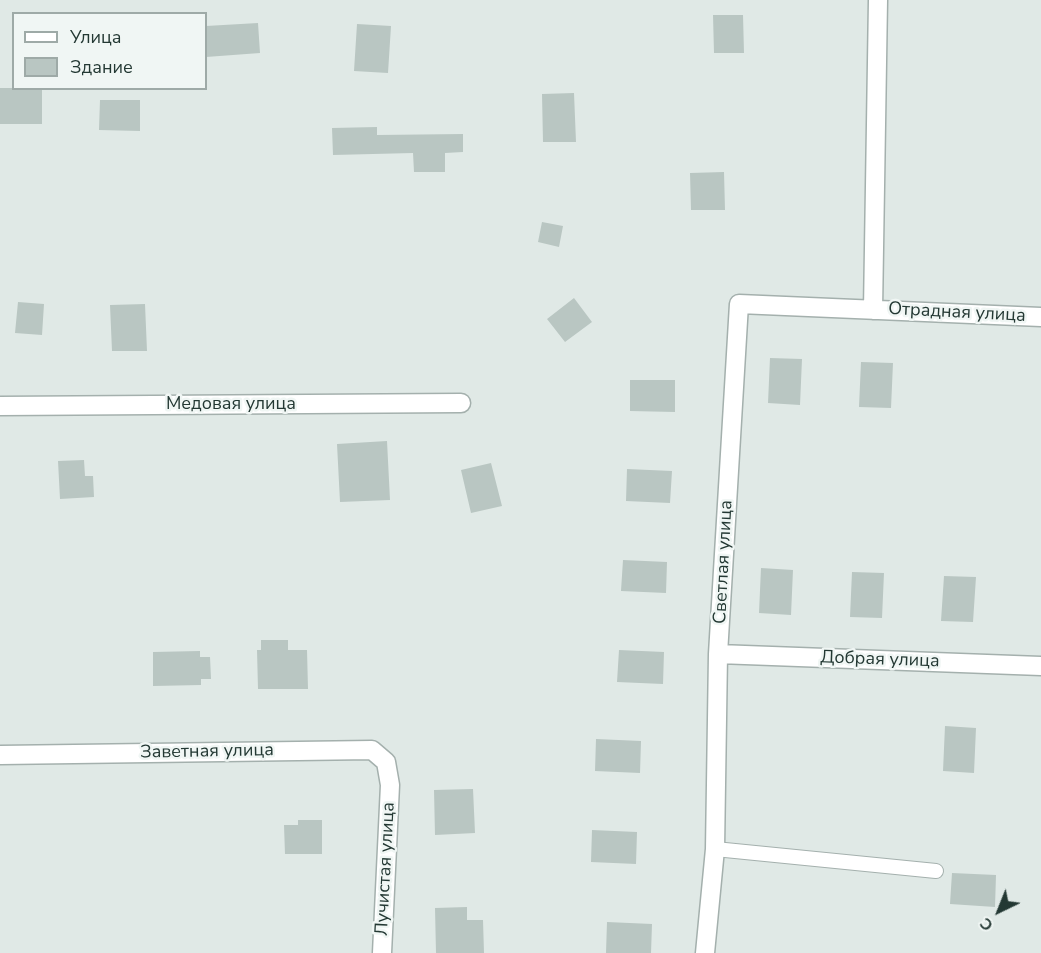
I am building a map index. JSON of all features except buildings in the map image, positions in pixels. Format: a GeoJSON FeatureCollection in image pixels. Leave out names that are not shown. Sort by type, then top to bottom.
{"type":"FeatureCollection","features":[{"type":"Feature","properties":{"kind":"street"},"geometry":{"type":"LineString","coordinates":[[873,310],[878,0]]}},
{"type":"Feature","properties":{"kind":"street","name":"Светлая улица"},"geometry":{"type":"LineString","coordinates":[[705,953],[715,849],[718,654],[739,304],[873,310]]}},
{"type":"Feature","properties":{"kind":"street","name":"Отрадная улица"},"geometry":{"type":"LineString","coordinates":[[873,310],[1041,317]]}},
{"type":"Feature","properties":{"kind":"street","name":"Медовая улица"},"geometry":{"type":"LineString","coordinates":[[0,406],[462,403]]}},
{"type":"Feature","properties":{"kind":"street","name":"Добрая улица"},"geometry":{"type":"LineString","coordinates":[[718,654],[1041,666]]}},
{"type":"Feature","properties":{"kind":"street","name":"Заветная улица"},"geometry":{"type":"LineString","coordinates":[[0,755],[372,750],[386,762],[390,785]]}},
{"type":"Feature","properties":{"kind":"street","name":"Лучистая улица"},"geometry":{"type":"LineString","coordinates":[[382,953],[390,785]]}},
{"type":"Feature","properties":{"kind":"lane"},"geometry":{"type":"LineString","coordinates":[[715,849],[936,871]]}}]}
